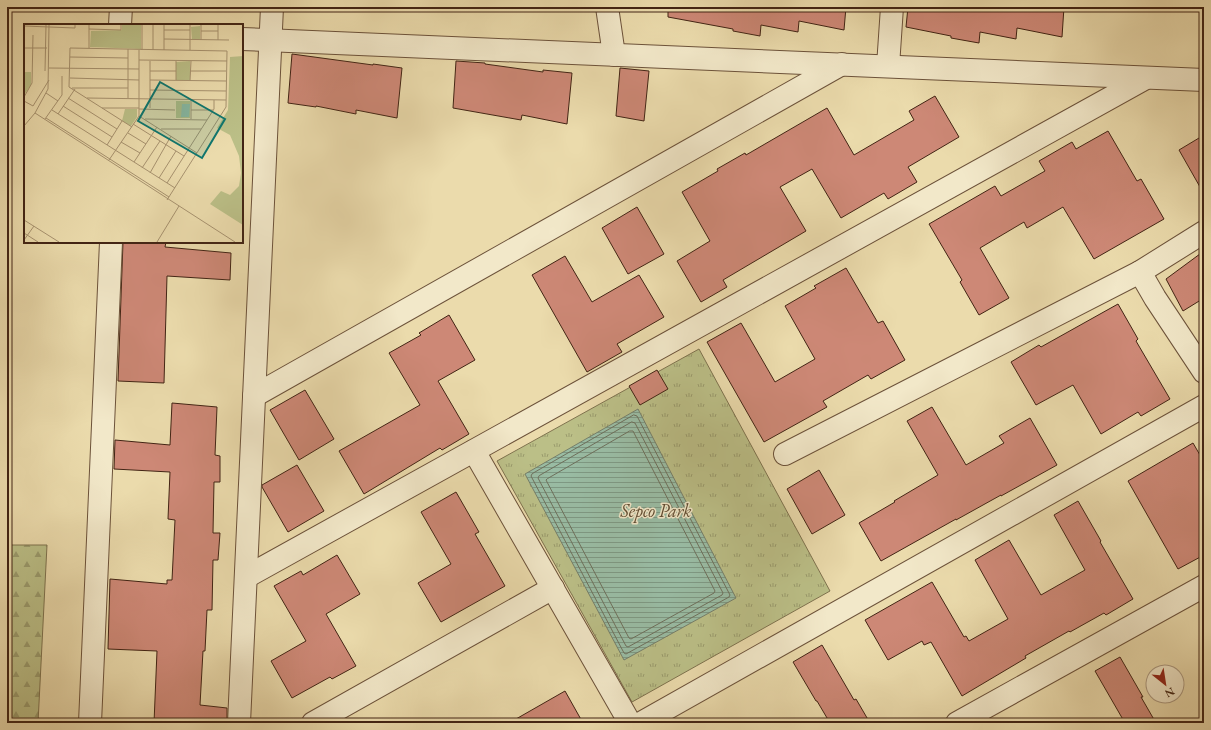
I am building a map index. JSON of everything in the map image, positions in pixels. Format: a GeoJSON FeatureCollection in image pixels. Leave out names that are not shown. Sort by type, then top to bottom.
{"type":"FeatureCollection","features":[{"type":"Feature","properties":{"kind":"street"},"geometry":{"type":"LineString","coordinates":[[120,24],[121,7]]}},
{"type":"Feature","properties":{"kind":"street"},"geometry":{"type":"LineString","coordinates":[[239,723],[272,7]]}},
{"type":"Feature","properties":{"kind":"street"},"geometry":{"type":"LineString","coordinates":[[607,7],[614,55]]}},
{"type":"Feature","properties":{"kind":"street"},"geometry":{"type":"LineString","coordinates":[[888,66],[892,7]]}},
{"type":"Feature","properties":{"kind":"street"},"geometry":{"type":"LineString","coordinates":[[243,38],[1204,80]]}},
{"type":"Feature","properties":{"kind":"street"},"geometry":{"type":"LineString","coordinates":[[243,46],[269,70]]}},
{"type":"Feature","properties":{"kind":"street"},"geometry":{"type":"LineString","coordinates":[[254,396],[842,64]]}},
{"type":"Feature","properties":{"kind":"street"},"geometry":{"type":"LineString","coordinates":[[246,577],[1146,78]]}},
{"type":"Feature","properties":{"kind":"street"},"geometry":{"type":"LineString","coordinates":[[785,454],[1140,272],[1204,232]]}},
{"type":"Feature","properties":{"kind":"street"},"geometry":{"type":"LineString","coordinates":[[90,723],[111,243]]}},
{"type":"Feature","properties":{"kind":"street"},"geometry":{"type":"LineString","coordinates":[[1140,272],[1155,298],[1204,372]]}},
{"type":"Feature","properties":{"kind":"street"},"geometry":{"type":"LineString","coordinates":[[640,723],[1204,406]]}},
{"type":"Feature","properties":{"kind":"street"},"geometry":{"type":"LineString","coordinates":[[474,451],[630,723]]}},
{"type":"Feature","properties":{"kind":"street"},"geometry":{"type":"LineString","coordinates":[[957,723],[1204,586]]}},
{"type":"Feature","properties":{"kind":"street"},"geometry":{"type":"LineString","coordinates":[[313,723],[553,588]]}},
{"type":"Feature","properties":{"kind":"green space","name":"Sepco Park"},"geometry":{"type":"Polygon","coordinates":[[[699,349],[830,591],[632,702],[497,461],[699,349]]]}},
{"type":"Feature","properties":{"kind":"green space"},"geometry":{"type":"Polygon","coordinates":[[[7,545],[47,545],[38,723],[7,723],[7,545]]]}},
{"type":"Feature","properties":{"kind":"water"},"geometry":{"type":"Polygon","coordinates":[[[638,409],[736,598],[624,660],[525,474],[638,409]]]}},
{"type":"Feature","properties":{"kind":"building"},"geometry":{"type":"Polygon","coordinates":[[[668,7],[846,7],[844,30],[799,21],[798,32],[761,25],[760,36],[733,31],[733,29],[668,17],[668,7]]]}},
{"type":"Feature","properties":{"kind":"building"},"geometry":{"type":"Polygon","coordinates":[[[908,7],[1064,7],[1062,37],[1017,28],[1016,39],[980,32],[979,43],[951,38],[951,36],[906,27],[908,7]]]}},
{"type":"Feature","properties":{"kind":"building"},"geometry":{"type":"Polygon","coordinates":[[[292,54],[402,68],[397,118],[356,110],[356,114],[316,106],[288,103],[292,54]]]}},
{"type":"Feature","properties":{"kind":"building"},"geometry":{"type":"Polygon","coordinates":[[[456,61],[485,63],[543,72],[543,70],[572,73],[567,124],[522,115],[521,120],[453,108],[456,61]]]}},
{"type":"Feature","properties":{"kind":"building"},"geometry":{"type":"Polygon","coordinates":[[[620,68],[649,71],[644,121],[616,116],[620,68]]]}},
{"type":"Feature","properties":{"kind":"building"},"geometry":{"type":"Polygon","coordinates":[[[935,96],[959,137],[908,167],[917,182],[888,199],[884,193],[841,218],[812,169],[780,187],[806,231],[723,280],[727,287],[701,302],[677,261],[710,241],[682,192],[718,171],[717,169],[745,153],[746,155],[827,108],[854,155],[914,120],[909,111],[935,96]]]}},
{"type":"Feature","properties":{"kind":"building"},"geometry":{"type":"Polygon","coordinates":[[[1108,131],[1137,181],[1141,179],[1164,219],[1094,259],[1063,207],[1027,228],[1024,222],[980,248],[1009,298],[979,315],[960,282],[962,280],[929,224],[995,186],[1001,196],[1045,171],[1039,161],[1072,142],[1076,149],[1108,131]]]}},
{"type":"Feature","properties":{"kind":"building"},"geometry":{"type":"Polygon","coordinates":[[[1204,135],[1204,194],[1179,150],[1204,135]]]}},
{"type":"Feature","properties":{"kind":"building"},"geometry":{"type":"Polygon","coordinates":[[[637,207],[664,254],[628,274],[602,228],[637,207]]]}},
{"type":"Feature","properties":{"kind":"building"},"geometry":{"type":"Polygon","coordinates":[[[123,243],[166,243],[165,247],[231,253],[230,280],[167,276],[164,383],[118,381],[123,243]]]}},
{"type":"Feature","properties":{"kind":"building"},"geometry":{"type":"Polygon","coordinates":[[[1204,251],[1204,298],[1183,311],[1166,279],[1204,251]]]}},
{"type":"Feature","properties":{"kind":"building"},"geometry":{"type":"Polygon","coordinates":[[[565,256],[592,302],[639,275],[664,317],[617,344],[622,352],[587,372],[532,275],[565,256]]]}},
{"type":"Feature","properties":{"kind":"building"},"geometry":{"type":"Polygon","coordinates":[[[846,268],[878,323],[883,321],[905,360],[871,379],[868,375],[823,401],[827,407],[764,442],[707,342],[741,323],[775,382],[815,359],[785,306],[816,288],[814,286],[846,268]]]}},
{"type":"Feature","properties":{"kind":"building"},"geometry":{"type":"Polygon","coordinates":[[[1118,304],[1138,339],[1136,341],[1170,399],[1141,416],[1138,412],[1101,434],[1073,385],[1036,405],[1011,362],[1039,345],[1041,347],[1118,304]]]}},
{"type":"Feature","properties":{"kind":"building"},"geometry":{"type":"Polygon","coordinates":[[[449,315],[475,360],[438,381],[469,434],[442,450],[440,448],[364,494],[339,451],[420,405],[389,353],[421,335],[419,333],[449,315]]]}},
{"type":"Feature","properties":{"kind":"building"},"geometry":{"type":"Polygon","coordinates":[[[657,370],[668,389],[640,405],[629,386],[657,370]]]}},
{"type":"Feature","properties":{"kind":"building"},"geometry":{"type":"Polygon","coordinates":[[[305,390],[334,439],[299,460],[270,410],[305,390]]]}},
{"type":"Feature","properties":{"kind":"building"},"geometry":{"type":"Polygon","coordinates":[[[172,403],[217,407],[215,455],[220,456],[220,482],[214,482],[213,533],[220,533],[218,560],[213,560],[212,610],[207,610],[200,705],[227,708],[227,723],[154,723],[157,651],[108,649],[110,579],[167,584],[167,580],[172,580],[175,520],[168,519],[170,472],[114,469],[115,440],[170,445],[172,403]]]}},
{"type":"Feature","properties":{"kind":"building"},"geometry":{"type":"Polygon","coordinates":[[[932,407],[966,465],[1004,443],[999,436],[1030,418],[1057,465],[881,561],[859,523],[938,475],[907,421],[932,407]]]}},
{"type":"Feature","properties":{"kind":"building"},"geometry":{"type":"Polygon","coordinates":[[[1193,443],[1204,462],[1204,555],[1178,569],[1128,481],[1193,443]]]}},
{"type":"Feature","properties":{"kind":"building"},"geometry":{"type":"Polygon","coordinates":[[[297,465],[324,511],[288,532],[262,485],[297,465]]]}},
{"type":"Feature","properties":{"kind":"building"},"geometry":{"type":"Polygon","coordinates":[[[819,470],[845,515],[812,534],[787,489],[819,470]]]}},
{"type":"Feature","properties":{"kind":"building"},"geometry":{"type":"Polygon","coordinates":[[[456,492],[479,532],[475,534],[505,586],[441,622],[418,583],[451,564],[421,512],[456,492]]]}},
{"type":"Feature","properties":{"kind":"building"},"geometry":{"type":"Polygon","coordinates":[[[1078,501],[1133,599],[1106,615],[1104,613],[1070,632],[1069,631],[1025,656],[1026,658],[962,696],[931,642],[924,645],[922,641],[888,660],[865,620],[932,582],[964,637],[966,636],[969,641],[1008,619],[975,560],[1009,540],[1041,595],[1085,570],[1054,515],[1078,501]]]}},
{"type":"Feature","properties":{"kind":"building"},"geometry":{"type":"Polygon","coordinates":[[[337,555],[360,594],[326,614],[356,666],[332,679],[330,677],[292,698],[271,661],[306,641],[274,586],[301,571],[303,575],[337,555]]]}},
{"type":"Feature","properties":{"kind":"building"},"geometry":{"type":"Polygon","coordinates":[[[822,645],[854,700],[856,699],[870,723],[830,723],[816,701],[793,662],[822,645]]]}},
{"type":"Feature","properties":{"kind":"building"},"geometry":{"type":"Polygon","coordinates":[[[1120,657],[1156,723],[1125,723],[1095,671],[1120,657]]]}},
{"type":"Feature","properties":{"kind":"building"},"geometry":{"type":"Polygon","coordinates":[[[565,691],[583,723],[509,723],[565,691]]]}}]}
